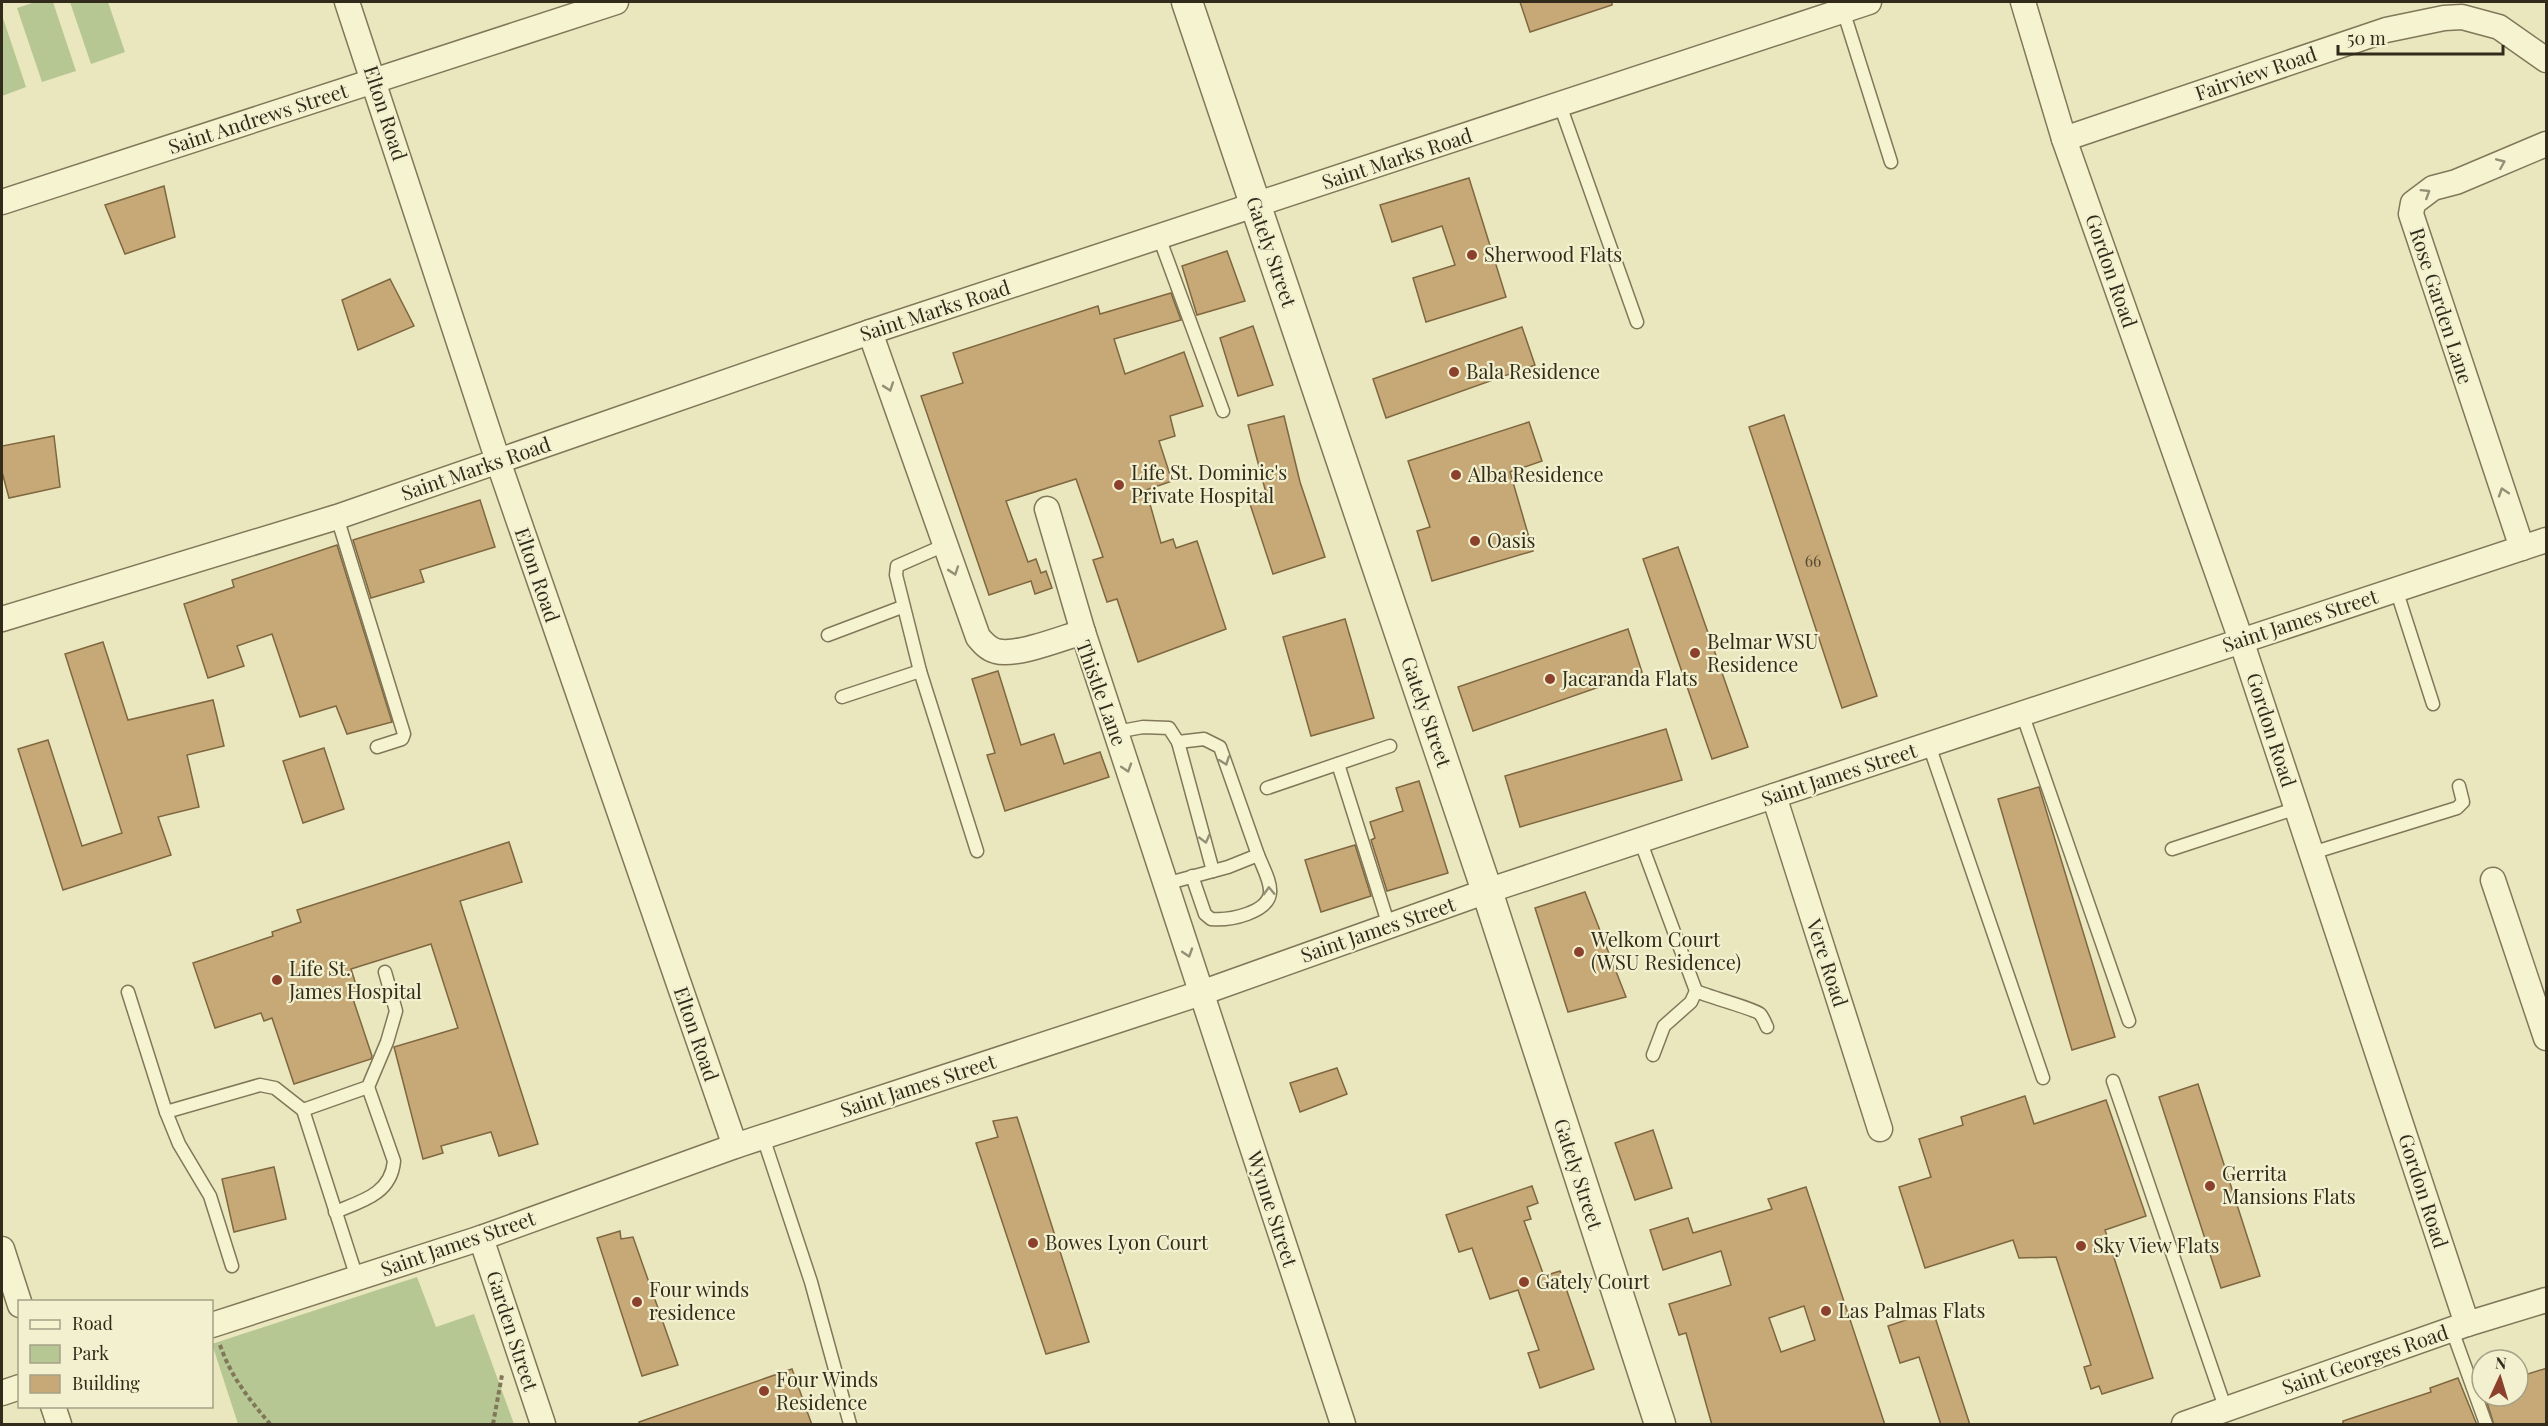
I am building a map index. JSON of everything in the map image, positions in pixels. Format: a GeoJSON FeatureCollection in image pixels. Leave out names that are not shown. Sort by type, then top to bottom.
{"type":"FeatureCollection","features":[{"type":"Feature","properties":{"kind":"street","name":"Elton Road"},"geometry":{"type":"LineString","coordinates":[[347,2],[375,81],[498,461],[735,1146]]}},
{"type":"Feature","properties":{"kind":"street","name":"Saint Andrews Street"},"geometry":{"type":"LineString","coordinates":[[2,202],[616,2]]}},
{"type":"Feature","properties":{"kind":"street","name":"Gately Street"},"geometry":{"type":"LineString","coordinates":[[1186,2],[1487,891],[1660,1425]]}},
{"type":"Feature","properties":{"kind":"street","name":"Saint Marks Road"},"geometry":{"type":"LineString","coordinates":[[2,619],[337,517],[870,332],[1255,207],[1869,2]]}},
{"type":"Feature","properties":{"kind":"street","name":"Gordon Road"},"geometry":{"type":"LineString","coordinates":[[2023,2],[2064,139],[2241,640],[2312,853],[2459,1327]]}},
{"type":"Feature","properties":{"kind":"street","name":"Fairview Road"},"geometry":{"type":"LineString","coordinates":[[2064,139],[2386,30],[2444,18],[2462,16],[2499,27],[2547,60]]}},
{"type":"Feature","properties":{"kind":"street","name":"Rose Garden Lane"},"geometry":{"type":"LineString","coordinates":[[2522,548],[2411,214],[2413,203],[2433,188],[2456,182],[2547,144]]}},
{"type":"Feature","properties":{"kind":"street","name":"Thistle Lane"},"geometry":{"type":"LineString","coordinates":[[870,332],[975,629],[986,646],[997,652],[1015,651],[1083,632],[1201,993]]}},
{"type":"Feature","properties":{"kind":"street"},"geometry":{"type":"LineString","coordinates":[[1047,509],[1083,632]]}},
{"type":"Feature","properties":{"kind":"street","name":"Saint James Street"},"geometry":{"type":"LineString","coordinates":[[213,1325],[481,1238],[735,1146],[1201,993],[1487,891],[2023,716],[2241,640],[2547,540]]}},
{"type":"Feature","properties":{"kind":"street","name":"Vere Road"},"geometry":{"type":"LineString","coordinates":[[1774,796],[1880,1129]]}},
{"type":"Feature","properties":{"kind":"street"},"geometry":{"type":"LineString","coordinates":[[2493,880],[2547,1038]]}},
{"type":"Feature","properties":{"kind":"street","name":"Wynne Street"},"geometry":{"type":"LineString","coordinates":[[1201,993],[1343,1425]]}},
{"type":"Feature","properties":{"kind":"street","name":"Garden Street"},"geometry":{"type":"LineString","coordinates":[[481,1238],[543,1425]]}},
{"type":"Feature","properties":{"kind":"street"},"geometry":{"type":"LineString","coordinates":[[2,1249],[18,1300]]}},
{"type":"Feature","properties":{"kind":"street","name":"Saint Georges Road"},"geometry":{"type":"LineString","coordinates":[[2191,1423],[2459,1327],[2547,1300]]}},
{"type":"Feature","properties":{"kind":"street"},"geometry":{"type":"LineString","coordinates":[[2,1392],[18,1388]]}},
{"type":"Feature","properties":{"kind":"street"},"geometry":{"type":"LineString","coordinates":[[52,1408],[58,1425]]}},
{"type":"Feature","properties":{"kind":"lane"},"geometry":{"type":"LineString","coordinates":[[1843,10],[1891,162]]}},
{"type":"Feature","properties":{"kind":"lane"},"geometry":{"type":"LineString","coordinates":[[1560,105],[1637,322]]}},
{"type":"Feature","properties":{"kind":"lane"},"geometry":{"type":"LineString","coordinates":[[1159,237],[1223,411]]}},
{"type":"Feature","properties":{"kind":"lane"},"geometry":{"type":"LineString","coordinates":[[337,517],[404,734],[402,740],[377,747]]}},
{"type":"Feature","properties":{"kind":"lane"},"geometry":{"type":"LineString","coordinates":[[945,544],[897,567],[896,575],[902,607],[920,671],[977,851]]}},
{"type":"Feature","properties":{"kind":"lane"},"geometry":{"type":"LineString","coordinates":[[2396,589],[2433,704]]}},
{"type":"Feature","properties":{"kind":"lane"},"geometry":{"type":"LineString","coordinates":[[828,635],[902,607]]}},
{"type":"Feature","properties":{"kind":"lane"},"geometry":{"type":"LineString","coordinates":[[842,697],[920,671]]}},
{"type":"Feature","properties":{"kind":"lane"},"geometry":{"type":"LineString","coordinates":[[2023,716],[2128,1021]]}},
{"type":"Feature","properties":{"kind":"lane"},"geometry":{"type":"LineString","coordinates":[[1116,732],[1143,727],[1169,728],[1178,742],[1213,871]]}},
{"type":"Feature","properties":{"kind":"lane"},"geometry":{"type":"LineString","coordinates":[[1178,742],[1204,740],[1220,747],[1270,886],[1269,901],[1263,908],[1243,916],[1210,919],[1205,914],[1192,876]]}},
{"type":"Feature","properties":{"kind":"lane"},"geometry":{"type":"LineString","coordinates":[[1929,745],[2043,1078]]}},
{"type":"Feature","properties":{"kind":"lane"},"geometry":{"type":"LineString","coordinates":[[1267,788],[1389,746]]}},
{"type":"Feature","properties":{"kind":"lane"},"geometry":{"type":"LineString","coordinates":[[1338,764],[1389,926]]}},
{"type":"Feature","properties":{"kind":"lane"},"geometry":{"type":"LineString","coordinates":[[2312,853],[2457,808],[2463,802],[2459,786]]}},
{"type":"Feature","properties":{"kind":"lane"},"geometry":{"type":"LineString","coordinates":[[2172,849],[2297,808]]}},
{"type":"Feature","properties":{"kind":"lane"},"geometry":{"type":"LineString","coordinates":[[1641,840],[1696,991],[1714,1000],[1750,1008],[1760,1014],[1767,1027]]}},
{"type":"Feature","properties":{"kind":"lane"},"geometry":{"type":"LineString","coordinates":[[1165,884],[1213,871],[1258,855]]}},
{"type":"Feature","properties":{"kind":"lane"},"geometry":{"type":"LineString","coordinates":[[336,1212],[374,1196],[387,1185],[393,1174],[394,1161],[368,1087],[387,1042],[396,1011],[385,972]]}},
{"type":"Feature","properties":{"kind":"lane"},"geometry":{"type":"LineString","coordinates":[[1653,1055],[1664,1026],[1690,1002],[1696,991]]}},
{"type":"Feature","properties":{"kind":"lane"},"geometry":{"type":"LineString","coordinates":[[128,992],[166,1112],[179,1144],[210,1196],[232,1266]]}},
{"type":"Feature","properties":{"kind":"lane"},"geometry":{"type":"LineString","coordinates":[[2113,1081],[2226,1410]]}},
{"type":"Feature","properties":{"kind":"lane"},"geometry":{"type":"LineString","coordinates":[[166,1112],[260,1085],[275,1088],[303,1110],[357,1278]]}},
{"type":"Feature","properties":{"kind":"lane"},"geometry":{"type":"LineString","coordinates":[[303,1110],[368,1087]]}},
{"type":"Feature","properties":{"kind":"lane"},"geometry":{"type":"LineString","coordinates":[[763,1137],[811,1282],[850,1425]]}},
{"type":"Feature","properties":{"kind":"lane"},"geometry":{"type":"LineString","coordinates":[[2459,1327],[2486,1425]]}},
{"type":"Feature","properties":{"kind":"path"},"geometry":{"type":"LineString","coordinates":[[213,1328],[229,1369],[270,1425]]}},
{"type":"Feature","properties":{"kind":"green space"},"geometry":{"type":"Polygon","coordinates":[[[35,2],[53,2],[76,71],[42,82],[17,8],[35,2]]]}},
{"type":"Feature","properties":{"kind":"green space"},"geometry":{"type":"Polygon","coordinates":[[[70,2],[108,2],[125,52],[91,64],[70,2]]]}},
{"type":"Feature","properties":{"kind":"green space"},"geometry":{"type":"Polygon","coordinates":[[[2,15],[26,87],[2,96],[2,15]]]}},
{"type":"Feature","properties":{"kind":"green space"},"geometry":{"type":"Polygon","coordinates":[[[417,1277],[436,1327],[474,1314],[514,1424],[238,1424],[213,1344],[417,1277]]]}},
{"type":"Feature","properties":{"kind":"building"},"geometry":{"type":"Polygon","coordinates":[[[1520,2],[1612,2],[1612,5],[1530,32],[1520,2]]]}},
{"type":"Feature","properties":{"kind":"building","name":"Sherwood Flats"},"geometry":{"type":"Polygon","coordinates":[[[1469,178],[1506,297],[1426,322],[1413,278],[1455,265],[1442,226],[1392,242],[1380,205],[1469,178]]]}},
{"type":"Feature","properties":{"kind":"building"},"geometry":{"type":"Polygon","coordinates":[[[164,186],[175,237],[125,254],[105,205],[164,186]]]}},
{"type":"Feature","properties":{"kind":"building"},"geometry":{"type":"Polygon","coordinates":[[[1227,251],[1245,301],[1197,315],[1182,266],[1227,251]]]}},
{"type":"Feature","properties":{"kind":"building"},"geometry":{"type":"Polygon","coordinates":[[[390,279],[414,326],[358,350],[342,300],[390,279]]]}},
{"type":"Feature","properties":{"kind":"building","name":"Life St. Dominic's Private Hospital"},"geometry":{"type":"Polygon","coordinates":[[[1171,293],[1181,320],[1114,339],[1125,374],[1184,352],[1203,406],[1170,416],[1175,436],[1159,441],[1172,481],[1146,490],[1161,543],[1173,539],[1176,548],[1197,541],[1226,629],[1138,662],[1117,599],[1107,602],[1093,560],[1103,557],[1076,479],[1006,501],[1028,562],[1036,559],[1041,573],[1046,571],[1052,588],[1035,594],[1031,581],[989,595],[921,396],[963,383],[953,353],[1098,306],[1100,314],[1171,293]]]}},
{"type":"Feature","properties":{"kind":"building"},"geometry":{"type":"Polygon","coordinates":[[[1253,326],[1273,385],[1238,396],[1220,338],[1253,326]]]}},
{"type":"Feature","properties":{"kind":"building","name":"Bala Residence"},"geometry":{"type":"Polygon","coordinates":[[[1522,327],[1535,365],[1386,418],[1373,379],[1522,327]]]}},
{"type":"Feature","properties":{"kind":"building"},"geometry":{"type":"Polygon","coordinates":[[[1784,415],[1877,696],[1842,708],[1749,427],[1784,415]]]}},
{"type":"Feature","properties":{"kind":"building"},"geometry":{"type":"Polygon","coordinates":[[[1284,416],[1300,482],[1325,557],[1273,574],[1248,498],[1266,493],[1248,425],[1284,416]]]}},
{"type":"Feature","properties":{"kind":"building"},"geometry":{"type":"Polygon","coordinates":[[[1529,422],[1542,461],[1510,472],[1533,551],[1432,581],[1417,531],[1430,527],[1408,461],[1529,422]]]}},
{"type":"Feature","properties":{"kind":"building"},"geometry":{"type":"Polygon","coordinates":[[[54,436],[60,487],[9,498],[2,472],[2,446],[54,436]]]}},
{"type":"Feature","properties":{"kind":"building"},"geometry":{"type":"Polygon","coordinates":[[[480,500],[495,547],[420,570],[424,582],[371,598],[353,540],[480,500]]]}},
{"type":"Feature","properties":{"kind":"building"},"geometry":{"type":"Polygon","coordinates":[[[337,545],[392,722],[347,734],[336,706],[300,717],[272,634],[237,646],[244,666],[208,678],[184,604],[234,587],[232,580],[337,545]]]}},
{"type":"Feature","properties":{"kind":"building","name":"Belmar WSU Residence"},"geometry":{"type":"Polygon","coordinates":[[[1678,547],[1748,747],[1712,759],[1643,559],[1678,547]]]}},
{"type":"Feature","properties":{"kind":"building"},"geometry":{"type":"Polygon","coordinates":[[[1345,619],[1374,718],[1311,736],[1283,637],[1345,619]]]}},
{"type":"Feature","properties":{"kind":"building","name":"Jacaranda Flats"},"geometry":{"type":"Polygon","coordinates":[[[1628,629],[1642,672],[1473,731],[1458,687],[1628,629]]]}},
{"type":"Feature","properties":{"kind":"building"},"geometry":{"type":"Polygon","coordinates":[[[103,642],[128,720],[213,700],[224,746],[187,755],[199,807],[158,817],[171,855],[63,890],[18,749],[48,740],[82,846],[122,833],[65,654],[103,642]]]}},
{"type":"Feature","properties":{"kind":"building"},"geometry":{"type":"Polygon","coordinates":[[[998,671],[1021,745],[1054,734],[1064,764],[1100,752],[1109,777],[1005,811],[987,755],[995,753],[972,679],[998,671]]]}},
{"type":"Feature","properties":{"kind":"building"},"geometry":{"type":"Polygon","coordinates":[[[1666,729],[1682,780],[1520,827],[1505,776],[1666,729]]]}},
{"type":"Feature","properties":{"kind":"building"},"geometry":{"type":"Polygon","coordinates":[[[324,748],[344,809],[303,823],[283,761],[324,748]]]}},
{"type":"Feature","properties":{"kind":"building"},"geometry":{"type":"Polygon","coordinates":[[[1419,781],[1448,873],[1387,891],[1371,840],[1375,838],[1370,822],[1403,811],[1396,788],[1419,781]]]}},
{"type":"Feature","properties":{"kind":"building"},"geometry":{"type":"Polygon","coordinates":[[[2039,787],[2115,1037],[2072,1050],[1998,799],[2039,787]]]}},
{"type":"Feature","properties":{"kind":"building"},"geometry":{"type":"Polygon","coordinates":[[[509,842],[522,882],[460,901],[538,1144],[499,1156],[491,1132],[441,1146],[443,1153],[423,1159],[394,1047],[458,1028],[431,944],[351,969],[358,991],[351,993],[372,1056],[371,1059],[294,1084],[272,1018],[264,1021],[261,1013],[215,1028],[193,963],[273,936],[272,932],[301,922],[297,910],[509,842]]]}},
{"type":"Feature","properties":{"kind":"building"},"geometry":{"type":"Polygon","coordinates":[[[1355,845],[1371,896],[1321,912],[1305,860],[1355,845]]]}},
{"type":"Feature","properties":{"kind":"building","name":"Welkom Court (WSU Residence)"},"geometry":{"type":"Polygon","coordinates":[[[1585,892],[1626,997],[1568,1012],[1535,908],[1585,892]]]}},
{"type":"Feature","properties":{"kind":"building"},"geometry":{"type":"Polygon","coordinates":[[[1337,1068],[1347,1094],[1300,1112],[1290,1083],[1337,1068]]]}},
{"type":"Feature","properties":{"kind":"building","name":"Gerrita Mansions Flats"},"geometry":{"type":"Polygon","coordinates":[[[2198,1084],[2260,1276],[2221,1288],[2159,1097],[2198,1084]]]}},
{"type":"Feature","properties":{"kind":"building"},"geometry":{"type":"Polygon","coordinates":[[[2025,1096],[2034,1124],[2106,1100],[2146,1216],[2105,1230],[2153,1378],[2102,1394],[2099,1386],[2091,1389],[2084,1367],[2091,1365],[2056,1257],[2019,1258],[2013,1240],[1925,1268],[1899,1187],[1931,1177],[1919,1139],[1963,1125],[1961,1117],[2025,1096]]]}},
{"type":"Feature","properties":{"kind":"building","name":"Bowes Lyon Court"},"geometry":{"type":"Polygon","coordinates":[[[1017,1117],[1089,1342],[1046,1354],[976,1143],[998,1137],[993,1121],[1017,1117]]]}},
{"type":"Feature","properties":{"kind":"building"},"geometry":{"type":"Polygon","coordinates":[[[1653,1130],[1672,1188],[1635,1200],[1615,1143],[1653,1130]]]}},
{"type":"Feature","properties":{"kind":"building"},"geometry":{"type":"Polygon","coordinates":[[[274,1167],[286,1219],[234,1232],[222,1179],[274,1167]]]}},
{"type":"Feature","properties":{"kind":"building","name":"Gately Court"},"geometry":{"type":"Polygon","coordinates":[[[1532,1186],[1538,1203],[1527,1207],[1531,1219],[1524,1221],[1544,1276],[1560,1271],[1594,1369],[1540,1388],[1528,1353],[1539,1350],[1518,1290],[1490,1299],[1472,1248],[1459,1252],[1446,1215],[1532,1186]]]}},
{"type":"Feature","properties":{"kind":"building"},"geometry":{"type":"Polygon","coordinates":[[[1806,1187],[1885,1425],[1712,1425],[1686,1333],[1679,1335],[1669,1304],[1731,1285],[1721,1251],[1663,1270],[1650,1230],[1688,1218],[1693,1233],[1772,1209],[1768,1199],[1806,1187]],[[1804,1306],[1769,1318],[1781,1352],[1815,1340],[1804,1306]]]}},
{"type":"Feature","properties":{"kind":"building","name":"Four winds residence"},"geometry":{"type":"Polygon","coordinates":[[[620,1231],[621,1239],[633,1237],[678,1365],[642,1376],[597,1238],[620,1231]]]}},
{"type":"Feature","properties":{"kind":"building"},"geometry":{"type":"Polygon","coordinates":[[[1933,1311],[1970,1425],[1941,1425],[1919,1357],[1900,1363],[1888,1326],[1933,1311]]]}},
{"type":"Feature","properties":{"kind":"building"},"geometry":{"type":"Polygon","coordinates":[[[2547,1368],[2547,1425],[2494,1425],[2489,1408],[2530,1408],[2530,1373],[2547,1368]]]}},
{"type":"Feature","properties":{"kind":"building","name":"Four Winds Residence"},"geometry":{"type":"Polygon","coordinates":[[[792,1369],[812,1425],[639,1425],[639,1422],[792,1369]]]}},
{"type":"Feature","properties":{"kind":"building"},"geometry":{"type":"Polygon","coordinates":[[[2458,1378],[2477,1425],[2343,1425],[2343,1421],[2431,1392],[2430,1388],[2458,1378]]]}},
{"type":"Feature","properties":{"kind":"place","name":"Sherwood Flats"},"geometry":{"type":"Point","coordinates":[1472,255]}},
{"type":"Feature","properties":{"kind":"place","name":"Bala Residence"},"geometry":{"type":"Point","coordinates":[1454,372]}},
{"type":"Feature","properties":{"kind":"place","name":"Alba Residence"},"geometry":{"type":"Point","coordinates":[1456,475]}},
{"type":"Feature","properties":{"kind":"place","name":"Life St. Dominic's Private Hospital"},"geometry":{"type":"Point","coordinates":[1119,485]}},
{"type":"Feature","properties":{"kind":"place","name":"Oasis"},"geometry":{"type":"Point","coordinates":[1475,541]}},
{"type":"Feature","properties":{"kind":"place","name":"Belmar WSU Residence"},"geometry":{"type":"Point","coordinates":[1695,653]}},
{"type":"Feature","properties":{"kind":"place","name":"Jacaranda Flats"},"geometry":{"type":"Point","coordinates":[1550,679]}},
{"type":"Feature","properties":{"kind":"place","name":"Welkom Court (WSU Residence)"},"geometry":{"type":"Point","coordinates":[1579,952]}},
{"type":"Feature","properties":{"kind":"place","name":"Life St. James Hospital"},"geometry":{"type":"Point","coordinates":[277,980]}},
{"type":"Feature","properties":{"kind":"place","name":"Gerrita Mansions Flats"},"geometry":{"type":"Point","coordinates":[2210,1186]}},
{"type":"Feature","properties":{"kind":"place","name":"Bowes Lyon Court"},"geometry":{"type":"Point","coordinates":[1033,1243]}},
{"type":"Feature","properties":{"kind":"place","name":"Sky View Flats"},"geometry":{"type":"Point","coordinates":[2081,1246]}},
{"type":"Feature","properties":{"kind":"place","name":"Gately Court"},"geometry":{"type":"Point","coordinates":[1524,1282]}},
{"type":"Feature","properties":{"kind":"place","name":"Four winds residence"},"geometry":{"type":"Point","coordinates":[637,1302]}},
{"type":"Feature","properties":{"kind":"place","name":"Las Palmas Flats"},"geometry":{"type":"Point","coordinates":[1826,1311]}},
{"type":"Feature","properties":{"kind":"place","name":"Four Winds Residence"},"geometry":{"type":"Point","coordinates":[764,1391]}}]}
